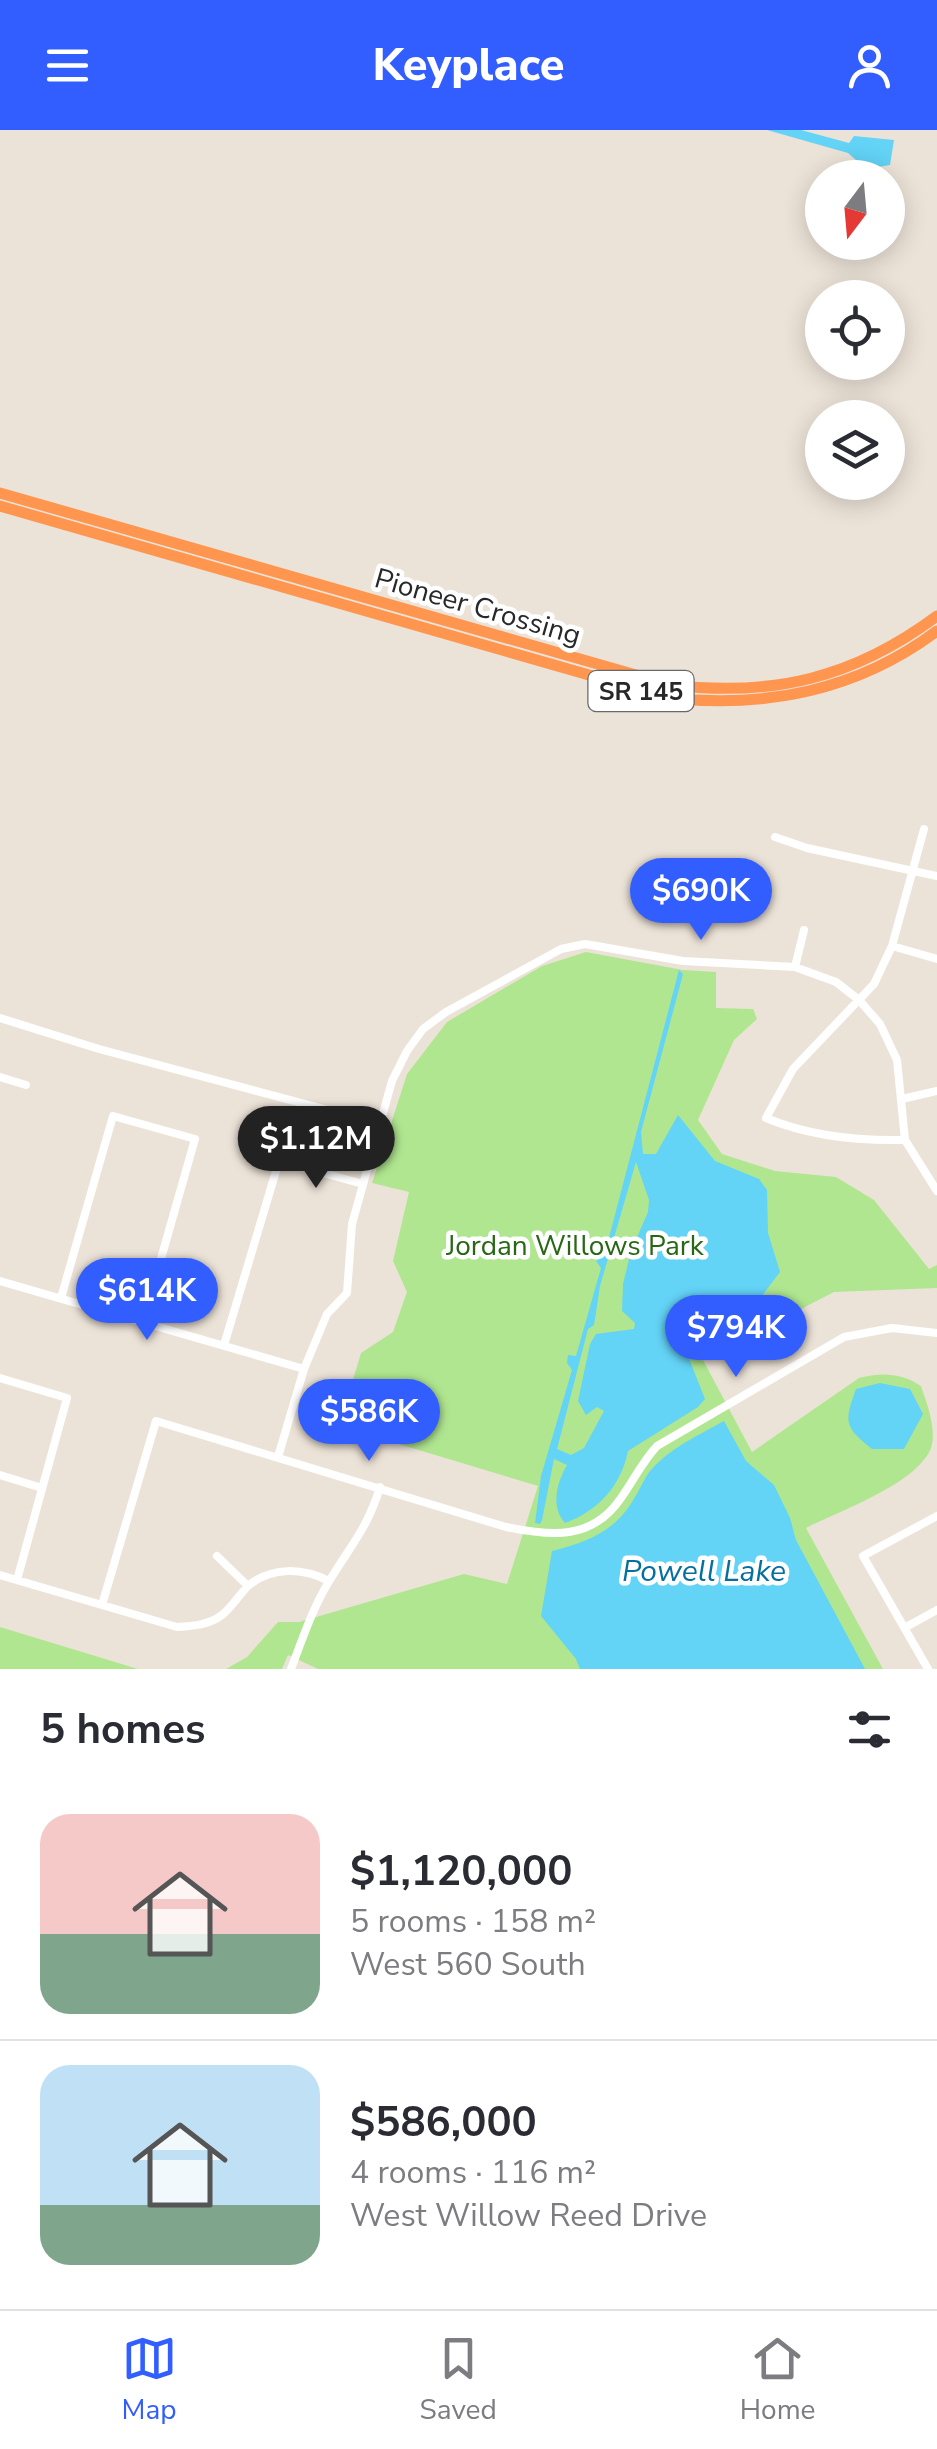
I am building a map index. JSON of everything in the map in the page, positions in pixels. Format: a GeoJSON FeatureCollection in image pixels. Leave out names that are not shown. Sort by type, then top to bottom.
{"type":"FeatureCollection","features":[{"type":"Feature","properties":{"kind":"highway","name":"Pioneer Crossing"},"geometry":{"type":"LineString","coordinates":[[0,493],[671,685],[740,690],[803,682],[873,657],[937,616]]}},
{"type":"Feature","properties":{"kind":"highway","name":"Pioneer Crossing"},"geometry":{"type":"LineString","coordinates":[[0,506],[669,698],[740,702],[805,694],[878,669],[937,631]]}},
{"type":"Feature","properties":{"kind":"street"},"geometry":{"type":"LineString","coordinates":[[905,1140],[860,1140],[788,1128],[766,1118],[794,1069],[874,984],[892,946],[924,829]]}},
{"type":"Feature","properties":{"kind":"street"},"geometry":{"type":"LineString","coordinates":[[775,837],[807,848],[937,876]]}},
{"type":"Feature","properties":{"kind":"street"},"geometry":{"type":"LineString","coordinates":[[795,967],[804,930]]}},
{"type":"Feature","properties":{"kind":"street"},"geometry":{"type":"LineString","coordinates":[[278,1457],[304,1369],[327,1314],[347,1292],[352,1224],[392,1081],[407,1051],[423,1029],[446,1012],[561,949],[585,944],[683,961],[795,967],[836,982],[880,1024],[897,1060],[905,1140],[937,1191]]}},
{"type":"Feature","properties":{"kind":"street"},"geometry":{"type":"LineString","coordinates":[[892,946],[937,959]]}},
{"type":"Feature","properties":{"kind":"street"},"geometry":{"type":"LineString","coordinates":[[0,1018],[380,1124]]}},
{"type":"Feature","properties":{"kind":"street"},"geometry":{"type":"LineString","coordinates":[[0,1077],[26,1085]]}},
{"type":"Feature","properties":{"kind":"street"},"geometry":{"type":"LineString","coordinates":[[902,1098],[937,1092]]}},
{"type":"Feature","properties":{"kind":"street"},"geometry":{"type":"LineString","coordinates":[[61,1298],[113,1116],[194,1139],[142,1322]]}},
{"type":"Feature","properties":{"kind":"street"},"geometry":{"type":"LineString","coordinates":[[224,1345],[279,1161],[362,1184]]}},
{"type":"Feature","properties":{"kind":"street"},"geometry":{"type":"LineString","coordinates":[[0,1281],[304,1369]]}},
{"type":"Feature","properties":{"kind":"street"},"geometry":{"type":"LineString","coordinates":[[102,1605],[156,1420],[548,1536],[581,1530],[614,1507],[639,1465],[657,1446],[844,1336],[892,1328],[937,1332]]}},
{"type":"Feature","properties":{"kind":"street"},"geometry":{"type":"LineString","coordinates":[[0,1378],[67,1398],[18,1580]]}},
{"type":"Feature","properties":{"kind":"street"},"geometry":{"type":"LineString","coordinates":[[0,1476],[42,1488]]}},
{"type":"Feature","properties":{"kind":"street"},"geometry":{"type":"LineString","coordinates":[[292,1669],[312,1612],[362,1535],[380,1487]]}},
{"type":"Feature","properties":{"kind":"street"},"geometry":{"type":"LineString","coordinates":[[928,1669],[863,1556],[937,1516]]}},
{"type":"Feature","properties":{"kind":"street"},"geometry":{"type":"LineString","coordinates":[[217,1556],[248,1586]]}},
{"type":"Feature","properties":{"kind":"street"},"geometry":{"type":"LineString","coordinates":[[0,1575],[177,1628],[219,1617],[248,1586],[266,1575],[284,1570],[311,1572],[329,1581]]}},
{"type":"Feature","properties":{"kind":"street"},"geometry":{"type":"LineString","coordinates":[[906,1627],[937,1610]]}},
{"type":"Feature","properties":{"kind":"green space","name":"Jordan Willows Park"},"geometry":{"type":"Polygon","coordinates":[[[586,952],[683,970],[716,972],[716,1008],[753,1009],[757,1019],[734,1040],[698,1120],[722,1154],[775,1171],[836,1177],[874,1200],[929,1269],[937,1265],[937,1288],[834,1292],[703,1360],[752,1452],[859,1378],[891,1375],[921,1386],[933,1433],[931,1448],[923,1461],[894,1485],[806,1528],[883,1669],[318,1669],[288,1655],[282,1669],[226,1669],[247,1657],[278,1622],[299,1622],[464,1574],[507,1584],[538,1486],[339,1426],[361,1353],[393,1332],[407,1292],[393,1261],[409,1192],[372,1183],[407,1074],[447,1022],[542,966],[586,952]]]}},
{"type":"Feature","properties":{"kind":"green space"},"geometry":{"type":"Polygon","coordinates":[[[0,1627],[138,1669],[0,1669],[0,1627]]]}},
{"type":"Feature","properties":{"kind":"water"},"geometry":{"type":"Polygon","coordinates":[[[767,130],[801,130],[849,143],[854,136],[894,140],[891,160],[856,160],[848,153],[767,130]]]}},
{"type":"Feature","properties":{"kind":"water"},"geometry":{"type":"Polygon","coordinates":[[[679,970],[683,974],[641,1132],[643,1154],[656,1154],[678,1115],[715,1161],[759,1179],[767,1190],[768,1233],[780,1272],[748,1314],[697,1338],[688,1356],[705,1399],[698,1407],[628,1451],[620,1475],[606,1496],[588,1512],[565,1523],[558,1510],[557,1494],[567,1465],[554,1459],[542,1520],[535,1523],[541,1476],[572,1370],[567,1363],[568,1355],[576,1356],[601,1268],[596,1261],[605,1253],[679,970]],[[636,1162],[557,1449],[571,1455],[584,1448],[604,1411],[597,1407],[586,1415],[578,1401],[590,1344],[596,1334],[634,1329],[635,1323],[622,1311],[623,1284],[649,1200],[636,1162]]]}},
{"type":"Feature","properties":{"kind":"water"},"geometry":{"type":"Polygon","coordinates":[[[880,1383],[910,1389],[923,1414],[904,1449],[872,1449],[851,1429],[848,1417],[856,1389],[880,1383]]]}},
{"type":"Feature","properties":{"kind":"water","name":"Powell Lake"},"geometry":{"type":"Polygon","coordinates":[[[724,1421],[746,1461],[774,1485],[796,1540],[865,1669],[580,1669],[541,1616],[552,1551],[577,1544],[610,1527],[659,1462],[685,1442],[724,1421]]]}}]}
